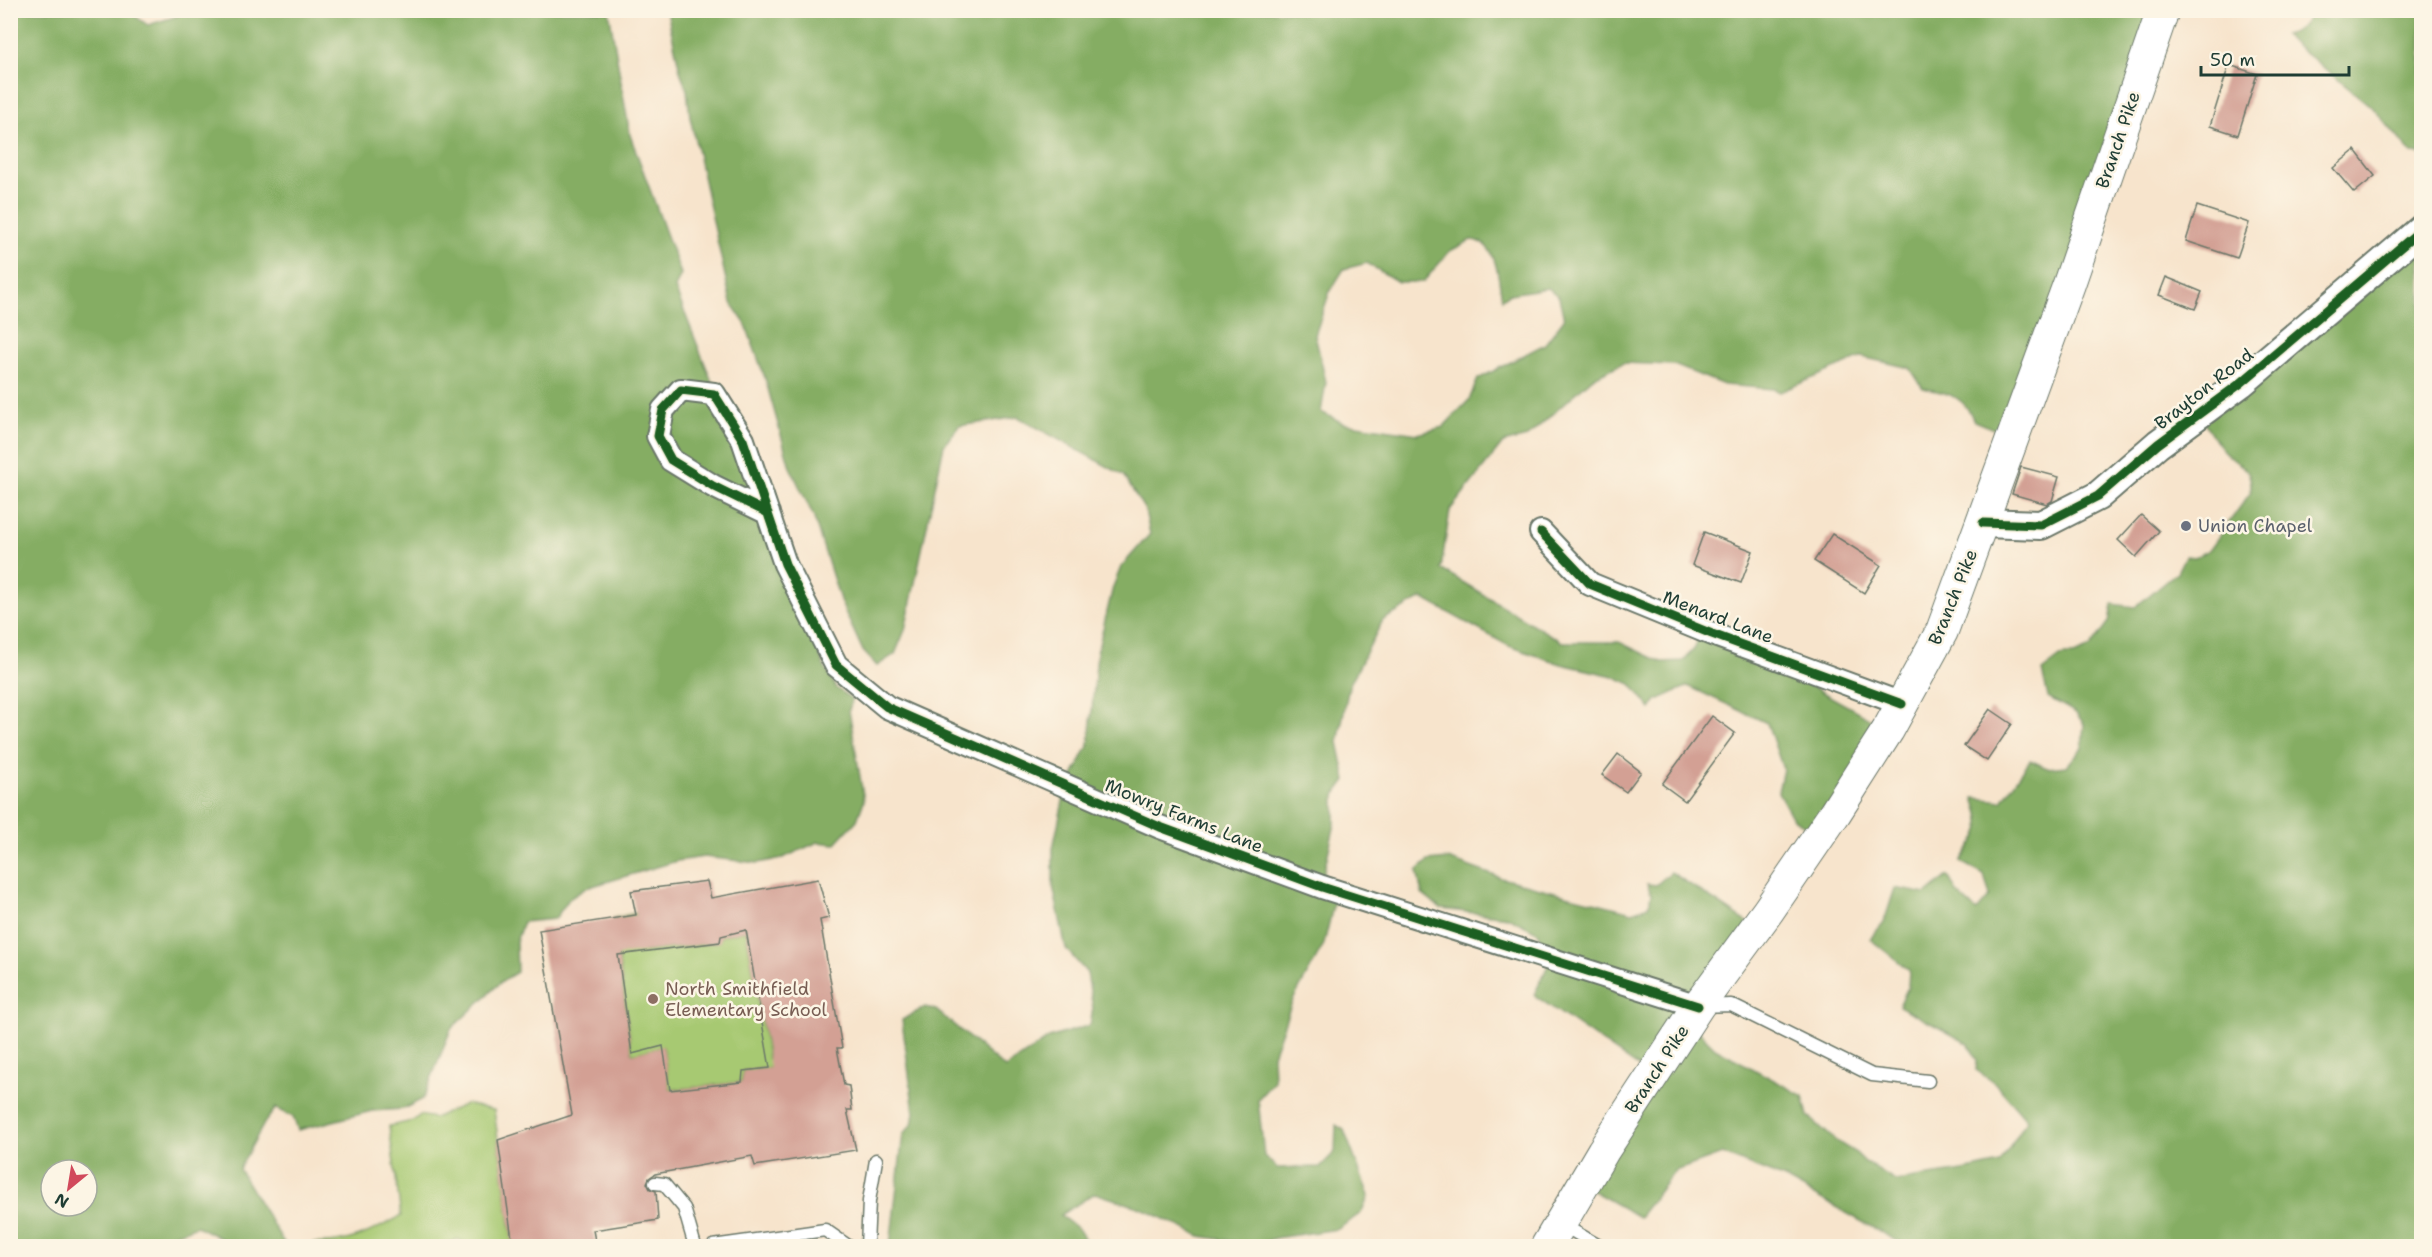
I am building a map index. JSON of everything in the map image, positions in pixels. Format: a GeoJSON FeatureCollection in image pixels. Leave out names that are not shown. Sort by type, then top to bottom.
{"type":"FeatureCollection","features":[{"type":"Feature","properties":{"kind":"main road","name":"Branch Pike"},"geometry":{"type":"LineString","coordinates":[[1554,1235],[1603,1151],[1698,1006],[1836,813],[1902,704],[1942,631],[2069,285],[2163,10]]}},
{"type":"Feature","properties":{"kind":"street","name":"Brayton Road"},"geometry":{"type":"LineString","coordinates":[[1983,523],[2041,525],[2098,496],[2158,444],[2241,383],[2421,229]]}},
{"type":"Feature","properties":{"kind":"street","name":"Mowry Farms Lane"},"geometry":{"type":"LineString","coordinates":[[768,513],[713,486],[671,460],[658,436],[663,410],[681,390],[714,394],[743,440],[768,513],[785,564],[836,665],[888,707],[1160,827],[1322,887],[1698,1006]]}},
{"type":"Feature","properties":{"kind":"street","name":"Menard Lane"},"geometry":{"type":"LineString","coordinates":[[1541,532],[1590,584],[1712,634],[1902,704]]}},
{"type":"Feature","properties":{"kind":"lane"},"geometry":{"type":"LineString","coordinates":[[1698,1006],[1731,1005],[1872,1075],[1928,1081]]}},
{"type":"Feature","properties":{"kind":"lane"},"geometry":{"type":"LineString","coordinates":[[867,1246],[869,1201],[876,1161]]}},
{"type":"Feature","properties":{"kind":"lane"},"geometry":{"type":"LineString","coordinates":[[656,1183],[664,1184],[684,1208],[695,1246]]}},
{"type":"Feature","properties":{"kind":"lane"},"geometry":{"type":"LineString","coordinates":[[712,1246],[825,1230],[848,1246]]}},
{"type":"Feature","properties":{"kind":"lane"},"geometry":{"type":"LineString","coordinates":[[1554,1235],[1599,1246]]}},
{"type":"Feature","properties":{"kind":"green space"},"geometry":{"type":"Polygon","coordinates":[[[183,10],[609,11],[630,135],[681,274],[675,288],[824,666],[836,688],[852,699],[849,710],[864,801],[857,820],[835,844],[818,842],[783,858],[758,863],[704,857],[677,861],[586,888],[569,899],[555,919],[523,922],[516,942],[517,972],[502,981],[451,1029],[423,1099],[403,1109],[372,1111],[298,1130],[293,1117],[276,1108],[265,1122],[239,1169],[286,1246],[235,1246],[197,1226],[161,1239],[156,1246],[11,1246],[10,11],[133,11],[135,16],[148,25],[177,16],[183,10]]]}},
{"type":"Feature","properties":{"kind":"green space"},"geometry":{"type":"Polygon","coordinates":[[[667,11],[2163,11],[2013,437],[1974,421],[1960,400],[1923,388],[1910,368],[1862,357],[1780,392],[1773,389],[1724,385],[1674,365],[1623,363],[1594,377],[1527,437],[1503,443],[1450,510],[1441,569],[1562,642],[1619,642],[1661,662],[1683,661],[1695,648],[1698,638],[1770,663],[1887,728],[1819,834],[1793,819],[1778,792],[1783,769],[1767,723],[1688,686],[1657,700],[1651,709],[1631,684],[1613,676],[1561,664],[1509,646],[1422,598],[1383,620],[1349,686],[1338,742],[1346,780],[1335,795],[1335,824],[1323,875],[1334,902],[1324,944],[1292,1002],[1273,1055],[1274,1081],[1258,1099],[1264,1156],[1277,1168],[1320,1167],[1335,1152],[1336,1125],[1344,1130],[1369,1196],[1361,1213],[1338,1229],[1275,1238],[1252,1246],[1200,1236],[1141,1208],[1095,1193],[1060,1215],[1079,1230],[1089,1246],[890,1246],[903,1134],[912,1125],[914,1113],[902,1020],[925,1007],[936,1010],[1005,1068],[1049,1038],[1090,1025],[1093,1008],[1087,973],[1066,949],[1053,886],[1053,848],[1065,792],[1089,744],[1097,653],[1113,587],[1121,567],[1150,534],[1145,510],[1123,475],[1018,417],[959,426],[944,445],[905,630],[895,654],[877,666],[863,651],[841,603],[813,515],[790,467],[765,378],[745,323],[731,303],[690,117],[687,90],[680,71],[667,11]],[[1471,240],[1450,251],[1423,282],[1398,282],[1367,263],[1344,269],[1330,291],[1315,335],[1326,382],[1321,412],[1343,423],[1418,434],[1443,427],[1469,400],[1478,379],[1545,344],[1564,319],[1559,297],[1548,288],[1510,294],[1502,299],[1498,272],[1492,254],[1480,242],[1471,240]]]}},
{"type":"Feature","properties":{"kind":"green space"},"geometry":{"type":"Polygon","coordinates":[[[2311,11],[2421,11],[2421,154],[2411,153],[2374,109],[2284,35],[2302,27],[2311,11]]]}},
{"type":"Feature","properties":{"kind":"green space"},"geometry":{"type":"Polygon","coordinates":[[[2421,229],[2421,1246],[1906,1246],[1785,1179],[1722,1154],[1675,1171],[1639,1217],[1584,1186],[1651,1076],[1534,995],[1549,963],[1539,933],[1508,917],[1441,909],[1422,894],[1417,871],[1428,861],[1448,859],[1501,878],[1632,912],[1649,906],[1651,894],[1647,884],[1656,885],[1671,872],[1753,926],[1689,1022],[1715,1048],[1803,1096],[1808,1116],[1836,1141],[1895,1181],[2000,1163],[2027,1120],[1995,1083],[1976,1070],[1977,1060],[1969,1044],[1899,1006],[1908,987],[1909,970],[1870,939],[1884,922],[1895,888],[1926,894],[1948,876],[1958,894],[1977,911],[1990,896],[1984,875],[1961,862],[1979,832],[1980,818],[1974,798],[2002,801],[2030,760],[2047,768],[2067,766],[2082,748],[2084,724],[2076,713],[2048,697],[2042,671],[2063,655],[2074,655],[2090,648],[2109,622],[2112,604],[2135,607],[2177,572],[2185,556],[2195,557],[2209,550],[2251,492],[2247,471],[2228,456],[2201,417],[2421,229]]]}},
{"type":"Feature","properties":{"kind":"green space"},"geometry":{"type":"Polygon","coordinates":[[[636,913],[644,952],[719,942],[721,936],[746,930],[768,1058],[801,1065],[743,1071],[742,1082],[670,1090],[663,1047],[632,1054],[613,918],[636,913]]]}},
{"type":"Feature","properties":{"kind":"green space"},"geometry":{"type":"Polygon","coordinates":[[[466,1104],[494,1110],[513,1246],[469,1246],[458,1239],[441,1246],[313,1246],[313,1243],[348,1240],[401,1216],[389,1126],[413,1121],[420,1115],[434,1118],[466,1104]]]}},
{"type":"Feature","properties":{"kind":"building"},"geometry":{"type":"Polygon","coordinates":[[[2229,65],[2257,74],[2238,135],[2210,126],[2229,65]]]}},
{"type":"Feature","properties":{"kind":"building"},"geometry":{"type":"Polygon","coordinates":[[[2355,150],[2375,176],[2354,193],[2333,168],[2355,150]]]}},
{"type":"Feature","properties":{"kind":"building"},"geometry":{"type":"Polygon","coordinates":[[[2197,206],[2249,223],[2237,258],[2186,241],[2197,206]]]}},
{"type":"Feature","properties":{"kind":"building"},"geometry":{"type":"Polygon","coordinates":[[[2166,277],[2202,292],[2195,309],[2159,295],[2166,277]]]}},
{"type":"Feature","properties":{"kind":"building"},"geometry":{"type":"Polygon","coordinates":[[[2021,467],[2059,477],[2052,501],[2047,504],[2012,494],[2021,467]]]}},
{"type":"Feature","properties":{"kind":"building"},"geometry":{"type":"Polygon","coordinates":[[[2141,515],[2159,531],[2136,557],[2118,540],[2141,515]]]}},
{"type":"Feature","properties":{"kind":"building"},"geometry":{"type":"Polygon","coordinates":[[[1704,532],[1753,551],[1741,583],[1692,565],[1704,532]]]}},
{"type":"Feature","properties":{"kind":"building"},"geometry":{"type":"Polygon","coordinates":[[[1832,534],[1881,565],[1864,593],[1814,561],[1832,534]]]}},
{"type":"Feature","properties":{"kind":"building"},"geometry":{"type":"Polygon","coordinates":[[[1990,709],[2012,724],[1987,761],[1964,746],[1990,709]]]}},
{"type":"Feature","properties":{"kind":"building"},"geometry":{"type":"Polygon","coordinates":[[[1712,716],[1735,733],[1685,801],[1662,784],[1712,716]]]}},
{"type":"Feature","properties":{"kind":"building"},"geometry":{"type":"Polygon","coordinates":[[[1618,754],[1641,772],[1626,792],[1602,775],[1618,754]]]}},
{"type":"Feature","properties":{"kind":"building"},"geometry":{"type":"Polygon","coordinates":[[[818,879],[829,918],[820,920],[842,1048],[837,1048],[844,1085],[849,1086],[852,1110],[847,1110],[856,1150],[755,1166],[752,1156],[655,1174],[649,1178],[647,1183],[650,1189],[656,1191],[658,1220],[593,1230],[596,1246],[513,1246],[498,1140],[572,1115],[539,930],[636,915],[631,891],[707,881],[711,898],[818,879]],[[746,930],[721,936],[720,942],[618,955],[632,1054],[663,1046],[670,1090],[742,1082],[743,1071],[770,1068],[746,930]]]}},
{"type":"Feature","properties":{"kind":"cycle path"},"geometry":{"type":"LineString","coordinates":[[1983,523],[2041,525],[2098,496],[2158,444],[2241,383],[2422,229]]}},
{"type":"Feature","properties":{"kind":"cycle path"},"geometry":{"type":"LineString","coordinates":[[768,513],[713,486],[671,460],[658,436],[663,410],[681,390],[714,394],[743,440],[785,564],[836,665],[887,707],[1160,827],[1322,887],[1698,1006]]}},
{"type":"Feature","properties":{"kind":"cycle path"},"geometry":{"type":"LineString","coordinates":[[1541,532],[1590,584],[1712,634],[1902,704]]}},
{"type":"Feature","properties":{"kind":"place","name":"Union Chapel"},"geometry":{"type":"Point","coordinates":[2186,526]}},
{"type":"Feature","properties":{"kind":"place","name":"North Smithfield Elementary School"},"geometry":{"type":"Point","coordinates":[653,999]}}]}
